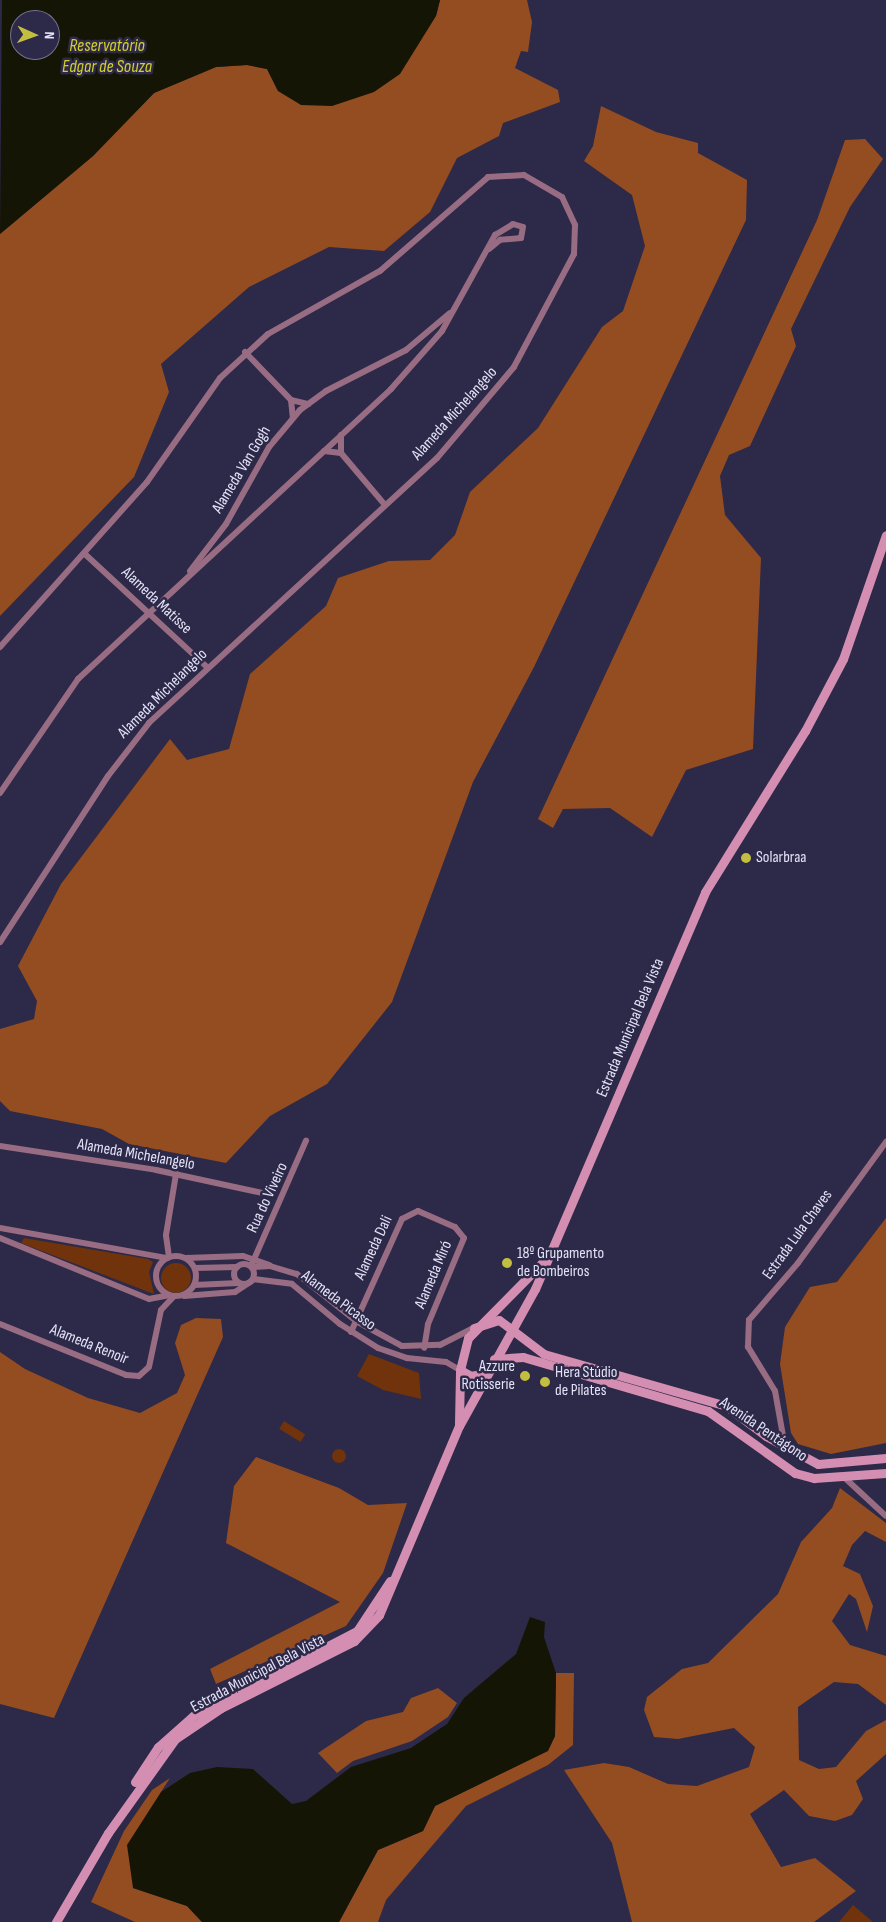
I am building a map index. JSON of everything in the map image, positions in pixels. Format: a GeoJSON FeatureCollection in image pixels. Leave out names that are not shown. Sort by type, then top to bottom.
{"type":"FeatureCollection","features":[{"type":"Feature","properties":{"kind":"main road","name":"Estrada Municipal Bela Vista"},"geometry":{"type":"LineString","coordinates":[[56,1922],[150,1757],[175,1730],[215,1704],[364,1625],[412,1539],[459,1426],[485,1373],[513,1329],[552,1251],[705,892],[805,731],[843,659],[886,535]]}},
{"type":"Feature","properties":{"kind":"main road","name":"Alameda Picasso"},"geometry":{"type":"LineString","coordinates":[[459,1426],[460,1370],[474,1328],[522,1285],[552,1251]]}},
{"type":"Feature","properties":{"kind":"main road"},"geometry":{"type":"LineString","coordinates":[[474,1328],[496,1320],[513,1329]]}},
{"type":"Feature","properties":{"kind":"main road","name":"Avenida Pentágono"},"geometry":{"type":"LineString","coordinates":[[513,1329],[544,1354],[726,1406],[766,1436],[818,1464]]}},
{"type":"Feature","properties":{"kind":"main road","name":"Avenida Pentágono"},"geometry":{"type":"LineString","coordinates":[[494,1359],[523,1357],[708,1411],[795,1473],[814,1478]]}},
{"type":"Feature","properties":{"kind":"main road"},"geometry":{"type":"LineString","coordinates":[[460,1370],[471,1376],[485,1373]]}},
{"type":"Feature","properties":{"kind":"main road"},"geometry":{"type":"LineString","coordinates":[[886,1458],[829,1466],[818,1464],[811,1471],[814,1478],[827,1481],[886,1473]]}},
{"type":"Feature","properties":{"kind":"main road"},"geometry":{"type":"LineString","coordinates":[[827,1481],[832,1475],[829,1466]]}},
{"type":"Feature","properties":{"kind":"street","name":"Alameda Michelangelo"},"geometry":{"type":"LineString","coordinates":[[0,647],[86,555],[153,475],[220,378],[245,352],[289,320],[394,261],[488,177],[524,175],[562,198],[574,218],[576,246],[568,271],[534,335],[483,407],[385,505],[207,667],[124,754],[0,942]]}},
{"type":"Feature","properties":{"kind":"street","name":"Alameda Van Gogh"},"geometry":{"type":"LineString","coordinates":[[0,793],[78,679],[147,612],[324,451],[422,356],[461,302],[489,249],[502,229],[516,224],[523,227],[521,238],[500,240],[489,249]]}},
{"type":"Feature","properties":{"kind":"street","name":"Alameda Van Gogh"},"geometry":{"type":"LineString","coordinates":[[182,581],[226,524],[269,447],[293,418],[309,404],[412,346],[461,302]]}},
{"type":"Feature","properties":{"kind":"street"},"geometry":{"type":"LineString","coordinates":[[412,346],[422,356]]}},
{"type":"Feature","properties":{"kind":"street"},"geometry":{"type":"LineString","coordinates":[[245,352],[291,400],[309,404]]}},
{"type":"Feature","properties":{"kind":"street"},"geometry":{"type":"LineString","coordinates":[[291,400],[293,418]]}},
{"type":"Feature","properties":{"kind":"street"},"geometry":{"type":"LineString","coordinates":[[341,435],[341,453],[385,505]]}},
{"type":"Feature","properties":{"kind":"street"},"geometry":{"type":"LineString","coordinates":[[324,451],[341,453]]}},
{"type":"Feature","properties":{"kind":"street"},"geometry":{"type":"LineString","coordinates":[[226,524],[235,531]]}},
{"type":"Feature","properties":{"kind":"street","name":"Alameda Matisse"},"geometry":{"type":"LineString","coordinates":[[86,555],[207,667]]}},
{"type":"Feature","properties":{"kind":"street","name":"Rua do Viveiro"},"geometry":{"type":"LineString","coordinates":[[251,1267],[298,1167],[306,1141]]}},
{"type":"Feature","properties":{"kind":"street","name":"Estrada Lula Chaves"},"geometry":{"type":"LineString","coordinates":[[785,1446],[775,1390],[748,1347],[749,1320],[798,1263],[886,1142]]}},
{"type":"Feature","properties":{"kind":"street","name":"Alameda Michelangelo"},"geometry":{"type":"LineString","coordinates":[[0,1146],[176,1174],[267,1194]]}},
{"type":"Feature","properties":{"kind":"street"},"geometry":{"type":"LineString","coordinates":[[174,1296],[156,1280],[158,1268],[168,1258],[166,1235],[176,1174]]}},
{"type":"Feature","properties":{"kind":"street","name":"Alameda Dali"},"geometry":{"type":"LineString","coordinates":[[351,1332],[402,1219],[418,1211]]}},
{"type":"Feature","properties":{"kind":"street","name":"Alameda Miró"},"geometry":{"type":"LineString","coordinates":[[418,1211],[454,1227],[464,1238],[428,1324],[424,1348]]}},
{"type":"Feature","properties":{"kind":"street","name":"Alameda Picasso"},"geometry":{"type":"LineString","coordinates":[[0,1228],[168,1258],[254,1259],[306,1279],[356,1321],[390,1341],[424,1348],[452,1341],[474,1328]]}},
{"type":"Feature","properties":{"kind":"street"},"geometry":{"type":"LineString","coordinates":[[17,1245],[22,1232]]}},
{"type":"Feature","properties":{"kind":"street"},"geometry":{"type":"LineString","coordinates":[[0,1238],[152,1300],[174,1296],[235,1292],[252,1280],[251,1267]]}},
{"type":"Feature","properties":{"kind":"street"},"geometry":{"type":"LineString","coordinates":[[186,1258],[195,1268],[194,1286]]}},
{"type":"Feature","properties":{"kind":"street","name":"Alameda Picasso"},"geometry":{"type":"LineString","coordinates":[[237,1267],[270,1266]]}},
{"type":"Feature","properties":{"kind":"street"},"geometry":{"type":"LineString","coordinates":[[174,1296],[194,1286],[239,1283],[234,1275],[237,1267],[195,1268]]}},
{"type":"Feature","properties":{"kind":"street","name":"Alameda Picasso"},"geometry":{"type":"LineString","coordinates":[[239,1283],[252,1280],[292,1284],[351,1332],[393,1354],[446,1362],[460,1370]]}},
{"type":"Feature","properties":{"kind":"street","name":"Alameda Renoir"},"geometry":{"type":"LineString","coordinates":[[0,1324],[126,1375],[139,1376],[149,1367],[160,1310],[174,1296]]}},
{"type":"Feature","properties":{"kind":"street"},"geometry":{"type":"LineString","coordinates":[[766,1436],[781,1429]]}},
{"type":"Feature","properties":{"kind":"street"},"geometry":{"type":"LineString","coordinates":[[846,1478],[886,1516]]}},
{"type":"Feature","properties":{"kind":"shaded area"},"geometry":{"type":"Polygon","coordinates":[[[440,0],[527,0],[532,22],[528,52],[521,51],[515,68],[558,90],[560,102],[503,123],[499,136],[457,158],[430,212],[384,251],[329,247],[249,287],[161,364],[169,392],[134,477],[0,616],[0,234],[93,156],[154,93],[216,67],[247,65],[267,69],[278,91],[436,16],[440,0]]]}},
{"type":"Feature","properties":{"kind":"shaded area"},"geometry":{"type":"Polygon","coordinates":[[[601,106],[656,132],[698,143],[698,153],[747,180],[746,220],[534,667],[473,782],[392,1002],[327,1084],[270,1116],[226,1163],[129,1144],[102,1129],[10,1111],[0,1101],[0,1029],[34,1019],[37,1001],[18,966],[61,884],[170,739],[187,760],[229,749],[250,674],[326,606],[338,578],[389,561],[430,560],[455,535],[470,492],[538,428],[602,327],[623,311],[645,246],[632,195],[584,161],[593,146],[601,106]]]}},
{"type":"Feature","properties":{"kind":"shaded area"},"geometry":{"type":"Polygon","coordinates":[[[865,139],[883,159],[850,207],[791,329],[796,346],[750,446],[729,455],[720,476],[725,515],[761,558],[753,749],[686,770],[652,837],[610,808],[563,809],[553,828],[538,819],[817,220],[845,140],[865,139]]]}},
{"type":"Feature","properties":{"kind":"shaded area"},"geometry":{"type":"Polygon","coordinates":[[[886,1218],[886,1443],[831,1454],[798,1444],[791,1433],[780,1364],[785,1327],[810,1287],[837,1282],[886,1218]]]}},
{"type":"Feature","properties":{"kind":"shaded area"},"geometry":{"type":"Polygon","coordinates":[[[24,1238],[148,1259],[153,1262],[149,1272],[154,1294],[21,1243],[24,1238]]]}},
{"type":"Feature","properties":{"kind":"shaded area"},"geometry":{"type":"Polygon","coordinates":[[[176,1263],[187,1267],[191,1278],[187,1289],[176,1293],[165,1289],[161,1278],[165,1267],[176,1263]]]}},
{"type":"Feature","properties":{"kind":"shaded area"},"geometry":{"type":"Polygon","coordinates":[[[196,1318],[221,1319],[223,1337],[54,1718],[0,1704],[0,1352],[25,1369],[88,1398],[140,1413],[177,1393],[185,1375],[175,1343],[181,1325],[196,1318]]]}},
{"type":"Feature","properties":{"kind":"shaded area"},"geometry":{"type":"Polygon","coordinates":[[[369,1354],[419,1373],[421,1399],[383,1390],[357,1376],[369,1354]]]}},
{"type":"Feature","properties":{"kind":"shaded area"},"geometry":{"type":"Polygon","coordinates":[[[284,1421],[305,1434],[300,1442],[279,1429],[284,1421]]]}},
{"type":"Feature","properties":{"kind":"shaded area"},"geometry":{"type":"Polygon","coordinates":[[[336,1449],[342,1449],[346,1456],[342,1463],[336,1463],[332,1459],[332,1453],[336,1449]]]}},
{"type":"Feature","properties":{"kind":"shaded area"},"geometry":{"type":"Polygon","coordinates":[[[256,1457],[339,1488],[368,1505],[407,1503],[383,1573],[346,1626],[216,1684],[210,1669],[340,1602],[226,1543],[234,1486],[256,1457]]]}},
{"type":"Feature","properties":{"kind":"shaded area"},"geometry":{"type":"Polygon","coordinates":[[[840,1488],[886,1523],[886,1542],[865,1531],[852,1545],[843,1566],[860,1574],[873,1606],[867,1632],[856,1599],[849,1594],[832,1621],[850,1645],[886,1656],[886,1705],[858,1684],[834,1682],[798,1707],[799,1760],[819,1769],[836,1767],[866,1731],[886,1720],[886,1754],[856,1781],[863,1799],[852,1815],[835,1821],[809,1816],[784,1790],[750,1814],[781,1867],[815,1858],[856,1891],[814,1922],[632,1922],[612,1843],[564,1770],[604,1763],[629,1767],[668,1784],[697,1786],[749,1767],[755,1747],[734,1728],[678,1739],[654,1737],[644,1710],[647,1697],[682,1669],[708,1663],[778,1594],[801,1542],[832,1508],[840,1488]]]}},
{"type":"Feature","properties":{"kind":"shaded area"},"geometry":{"type":"Polygon","coordinates":[[[556,1673],[574,1673],[573,1745],[548,1765],[466,1806],[386,1900],[378,1922],[339,1922],[378,1850],[423,1831],[435,1806],[548,1750],[555,1736],[556,1673]]]}},
{"type":"Feature","properties":{"kind":"shaded area"},"geometry":{"type":"Polygon","coordinates":[[[438,1688],[457,1703],[448,1717],[412,1741],[353,1761],[337,1773],[318,1753],[366,1721],[403,1712],[411,1698],[438,1688]]]}},
{"type":"Feature","properties":{"kind":"shaded area"},"geometry":{"type":"Polygon","coordinates":[[[170,1778],[161,1792],[133,1888],[187,1906],[202,1922],[135,1922],[91,1902],[124,1831],[152,1790],[170,1778]]]}},
{"type":"Feature","properties":{"kind":"shaded area"},"geometry":{"type":"Polygon","coordinates":[[[853,1905],[873,1922],[839,1922],[853,1905]]]}},
{"type":"Feature","properties":{"kind":"water","name":"Reservatório Edgar de Souza"},"geometry":{"type":"Polygon","coordinates":[[[2,0],[440,0],[436,16],[400,74],[374,92],[332,106],[301,105],[278,91],[267,69],[247,65],[216,67],[154,93],[93,156],[0,234],[2,0]]]}},
{"type":"Feature","properties":{"kind":"water"},"geometry":{"type":"Polygon","coordinates":[[[530,1617],[545,1622],[544,1637],[556,1673],[555,1736],[548,1751],[435,1806],[423,1831],[378,1850],[339,1922],[202,1922],[187,1906],[133,1888],[127,1845],[161,1792],[190,1773],[217,1767],[253,1769],[292,1804],[306,1801],[351,1767],[411,1748],[447,1724],[464,1698],[516,1654],[530,1617]]]}},
{"type":"Feature","properties":{"kind":"place","name":"Solarbraa"},"geometry":{"type":"Point","coordinates":[746,858]}},
{"type":"Feature","properties":{"kind":"place","name":"18º Grupamento de Bombeiros"},"geometry":{"type":"Point","coordinates":[507,1263]}},
{"type":"Feature","properties":{"kind":"place","name":"Azzure Rotisserie"},"geometry":{"type":"Point","coordinates":[525,1376]}},
{"type":"Feature","properties":{"kind":"place","name":"Hera Stúdio de Pilates"},"geometry":{"type":"Point","coordinates":[545,1382]}}]}
